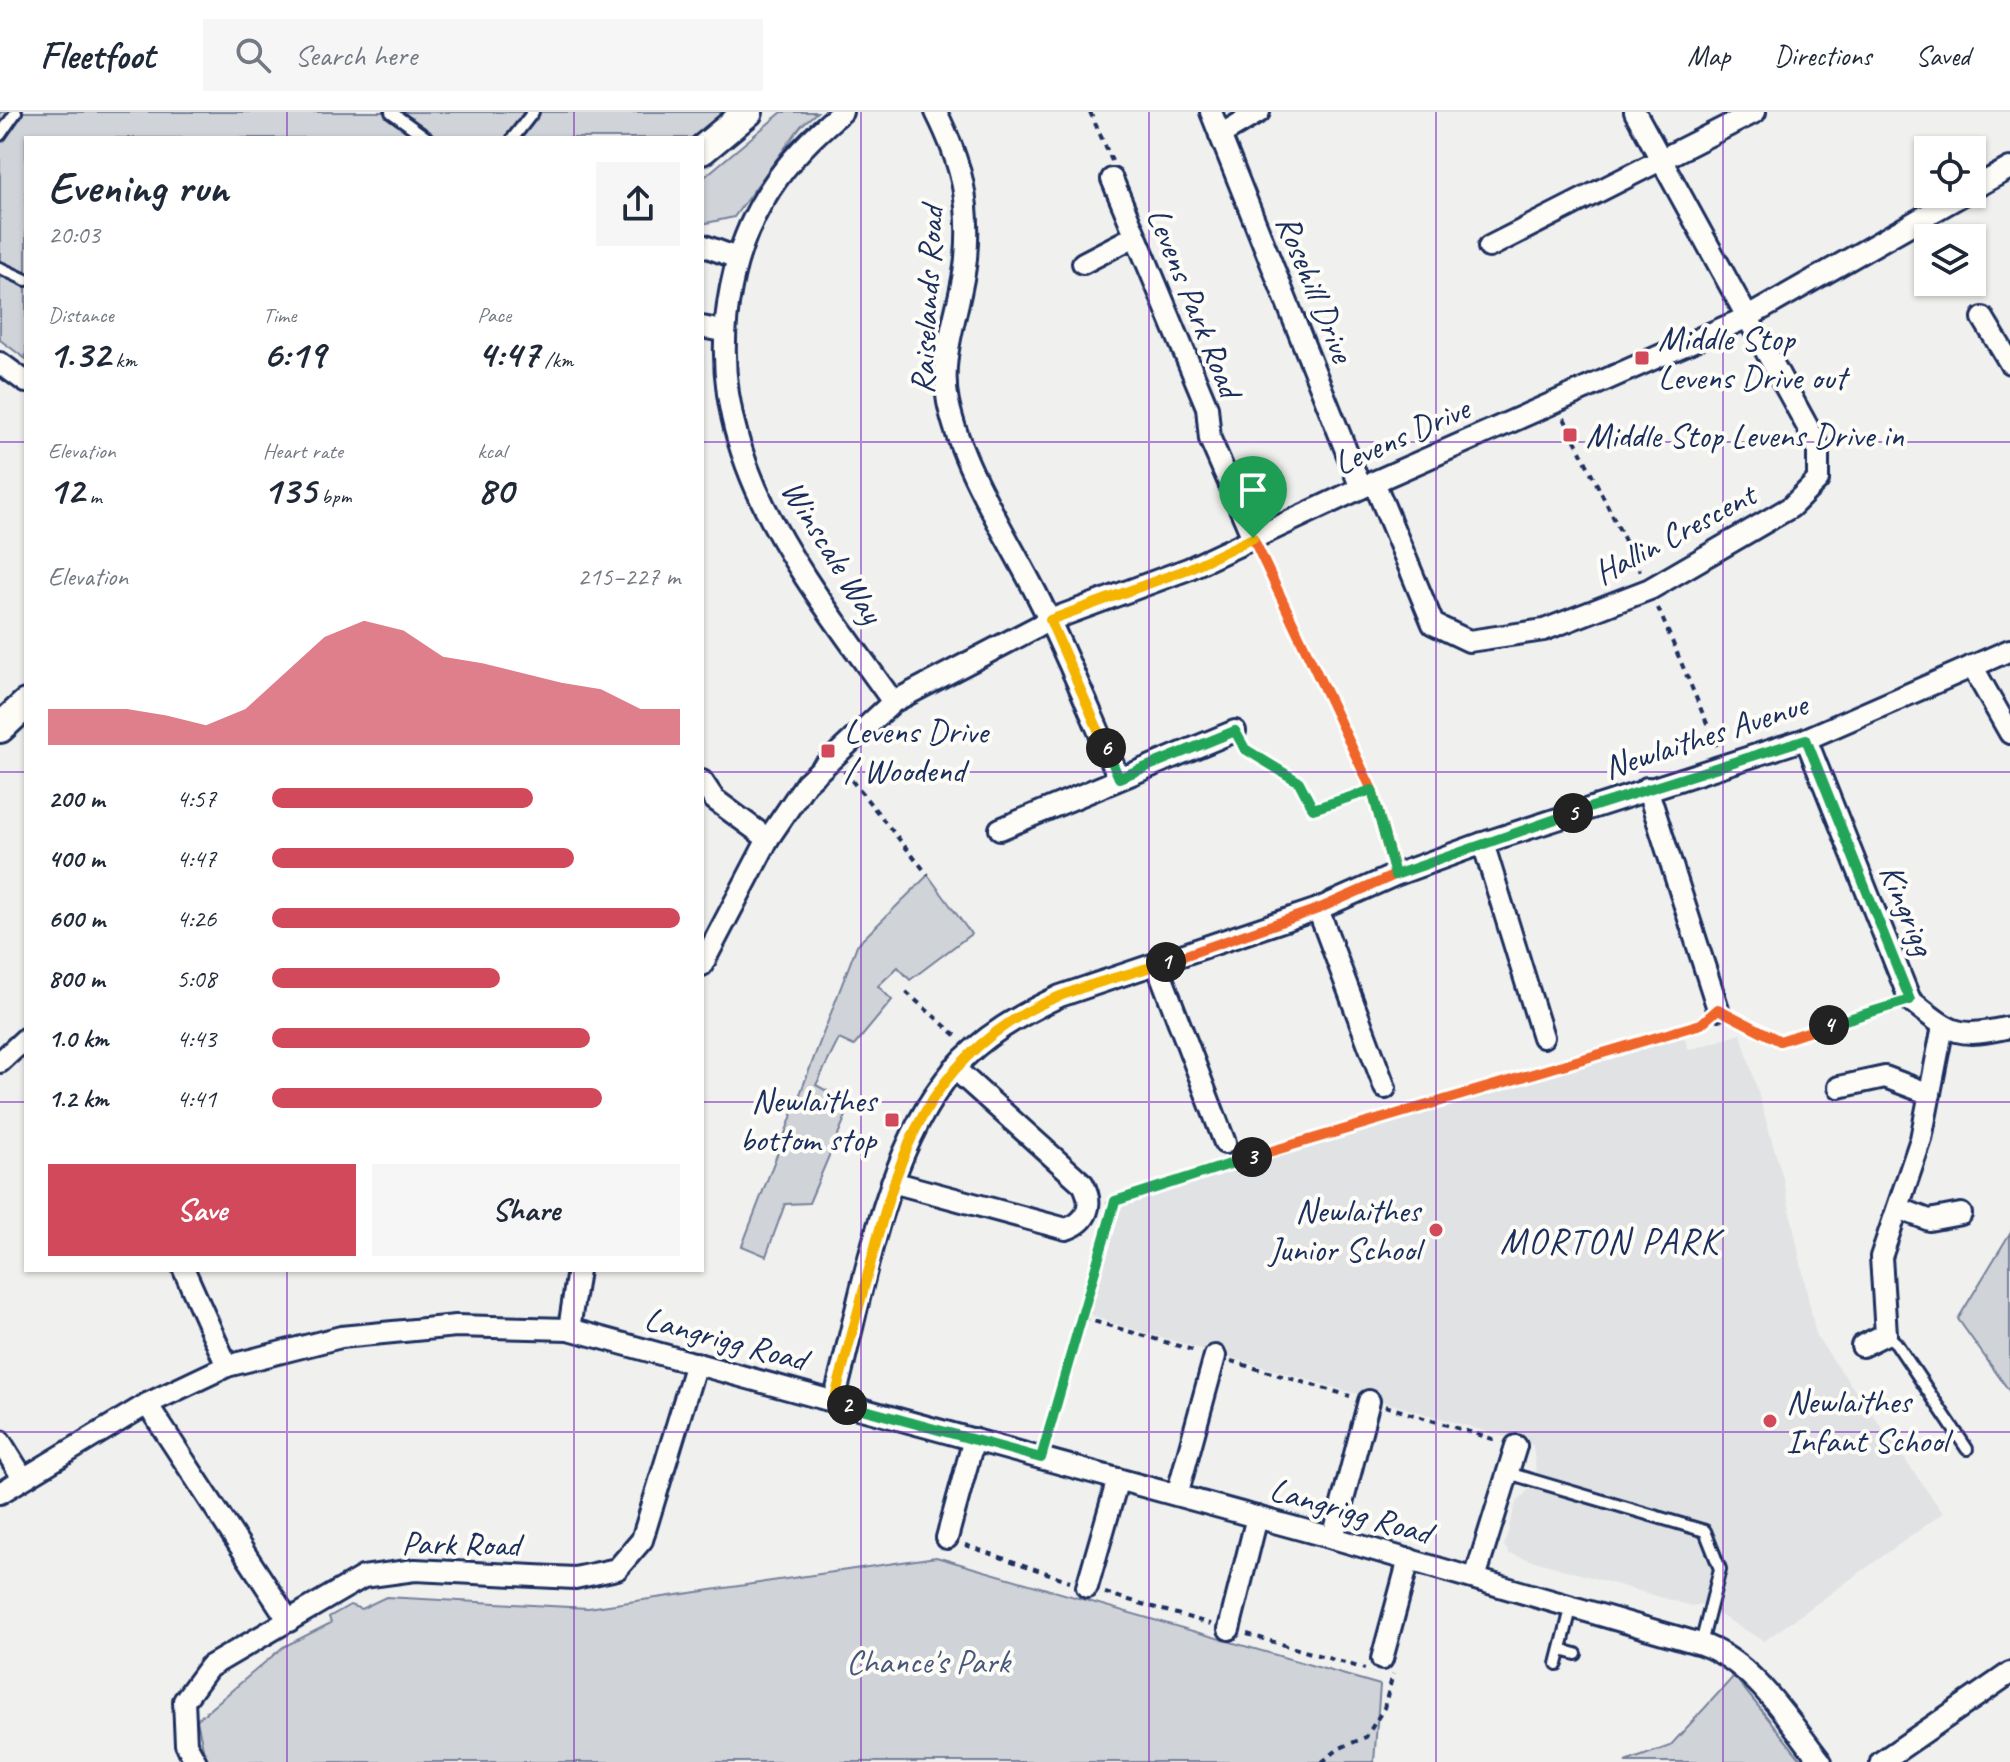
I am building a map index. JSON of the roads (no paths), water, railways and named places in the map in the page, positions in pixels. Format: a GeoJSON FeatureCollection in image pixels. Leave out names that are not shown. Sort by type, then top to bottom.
{"type":"FeatureCollection","features":[{"type":"Feature","properties":{"kind":"main road"},"geometry":{"type":"LineString","coordinates":[[704,148],[748,112]]}},
{"type":"Feature","properties":{"kind":"main road"},"geometry":{"type":"LineString","coordinates":[[0,728],[24,706]]}},
{"type":"Feature","properties":{"kind":"street","name":"Winscale Way"},"geometry":{"type":"LineString","coordinates":[[842,112],[773,181],[740,242],[712,329],[723,363],[733,425],[756,490],[787,551],[893,702]]}},
{"type":"Feature","properties":{"kind":"street","name":"Raiselands Road"},"geometry":{"type":"LineString","coordinates":[[936,112],[958,156],[966,205],[966,259],[949,340],[948,401],[968,459],[1050,620],[1119,778]]}},
{"type":"Feature","properties":{"kind":"street","name":"Rosehill Drive"},"geometry":{"type":"LineString","coordinates":[[1211,112],[1367,485]]}},
{"type":"Feature","properties":{"kind":"street"},"geometry":{"type":"LineString","coordinates":[[1220,135],[1259,112]]}},
{"type":"Feature","properties":{"kind":"street","name":"Hallin Crescent"},"geometry":{"type":"LineString","coordinates":[[1367,485],[1433,624],[1469,641],[1544,630],[1650,589],[1791,507],[1818,480],[1818,446],[1635,112]]}},
{"type":"Feature","properties":{"kind":"street"},"geometry":{"type":"LineString","coordinates":[[1489,247],[1660,157],[1755,112]]}},
{"type":"Feature","properties":{"kind":"street"},"geometry":{"type":"LineString","coordinates":[[1986,181],[2010,168]]}},
{"type":"Feature","properties":{"kind":"street","name":"Levens Park Road"},"geometry":{"type":"LineString","coordinates":[[1112,179],[1207,407],[1210,439],[1253,538]]}},
{"type":"Feature","properties":{"kind":"street","name":"Levens Drive"},"geometry":{"type":"LineString","coordinates":[[704,961],[768,839],[806,783],[893,702],[1050,620],[1188,569],[1367,485],[1748,317],[1939,208]]}},
{"type":"Feature","properties":{"kind":"street"},"geometry":{"type":"LineString","coordinates":[[1083,263],[1135,236]]}},
{"type":"Feature","properties":{"kind":"street"},"geometry":{"type":"LineString","coordinates":[[704,246],[737,258]]}},
{"type":"Feature","properties":{"kind":"street"},"geometry":{"type":"LineString","coordinates":[[1983,318],[2010,363]]}},
{"type":"Feature","properties":{"kind":"street"},"geometry":{"type":"LineString","coordinates":[[0,363],[24,381]]}},
{"type":"Feature","properties":{"kind":"street","name":"Newlaithes Avenue"},"geometry":{"type":"LineString","coordinates":[[834,1401],[892,1182],[916,1123],[954,1068],[973,1050],[1027,1012],[1060,996],[1318,909],[1395,875],[1483,843],[1806,739],[2010,650]]}},
{"type":"Feature","properties":{"kind":"street"},"geometry":{"type":"LineString","coordinates":[[1972,666],[2010,733]]}},
{"type":"Feature","properties":{"kind":"street"},"geometry":{"type":"LineString","coordinates":[[1000,829],[1235,731]]}},
{"type":"Feature","properties":{"kind":"street","name":"Kingrigg"},"geometry":{"type":"LineString","coordinates":[[1806,739],[1910,1000],[1943,1026],[1971,1036],[2010,1027]]}},
{"type":"Feature","properties":{"kind":"street"},"geometry":{"type":"LineString","coordinates":[[704,784],[714,799],[768,839]]}},
{"type":"Feature","properties":{"kind":"street"},"geometry":{"type":"LineString","coordinates":[[1647,788],[1718,1009]]}},
{"type":"Feature","properties":{"kind":"street"},"geometry":{"type":"LineString","coordinates":[[1483,843],[1543,1037]]}},
{"type":"Feature","properties":{"kind":"street"},"geometry":{"type":"LineString","coordinates":[[1318,909],[1385,1088]]}},
{"type":"Feature","properties":{"kind":"street"},"geometry":{"type":"LineString","coordinates":[[1157,965],[1225,1143]]}},
{"type":"Feature","properties":{"kind":"street"},"geometry":{"type":"LineString","coordinates":[[1862,1346],[1886,1334],[1881,1257],[1921,1139],[1943,1026]]}},
{"type":"Feature","properties":{"kind":"street"},"geometry":{"type":"LineString","coordinates":[[0,1062],[24,1040]]}},
{"type":"Feature","properties":{"kind":"street"},"geometry":{"type":"LineString","coordinates":[[892,1182],[1066,1229],[1077,1226],[1088,1211],[1088,1194],[1083,1184],[954,1068]]}},
{"type":"Feature","properties":{"kind":"street"},"geometry":{"type":"LineString","coordinates":[[1839,1087],[1885,1077],[1930,1094]]}},
{"type":"Feature","properties":{"kind":"street"},"geometry":{"type":"LineString","coordinates":[[1898,1208],[1929,1220],[1961,1214]]}},
{"type":"Feature","properties":{"kind":"street"},"geometry":{"type":"LineString","coordinates":[[185,1272],[227,1366]]}},
{"type":"Feature","properties":{"kind":"street"},"geometry":{"type":"LineString","coordinates":[[569,1329],[578,1272]]}},
{"type":"Feature","properties":{"kind":"street","name":"Langrigg Road"},"geometry":{"type":"LineString","coordinates":[[0,1493],[147,1404],[227,1366],[341,1337],[456,1326],[569,1329],[1409,1559],[1719,1650],[1760,1686],[1821,1762]]}},
{"type":"Feature","properties":{"kind":"street"},"geometry":{"type":"LineString","coordinates":[[1177,1495],[1215,1356]]}},
{"type":"Feature","properties":{"kind":"street","name":"Park Road"},"geometry":{"type":"LineString","coordinates":[[196,1762],[186,1744],[184,1701],[209,1667],[363,1577],[415,1570],[575,1578],[617,1569],[642,1540],[696,1363]]}},
{"type":"Feature","properties":{"kind":"street"},"geometry":{"type":"LineString","coordinates":[[1333,1538],[1369,1401]]}},
{"type":"Feature","properties":{"kind":"street"},"geometry":{"type":"LineString","coordinates":[[147,1404],[289,1621]]}},
{"type":"Feature","properties":{"kind":"street"},"geometry":{"type":"LineString","coordinates":[[947,1538],[974,1439]]}},
{"type":"Feature","properties":{"kind":"street"},"geometry":{"type":"LineString","coordinates":[[0,1441],[23,1478]]}},
{"type":"Feature","properties":{"kind":"street"},"geometry":{"type":"LineString","coordinates":[[1475,1578],[1516,1446]]}},
{"type":"Feature","properties":{"kind":"street"},"geometry":{"type":"LineString","coordinates":[[1087,1587],[1118,1479]]}},
{"type":"Feature","properties":{"kind":"street"},"geometry":{"type":"LineString","coordinates":[[1229,1629],[1257,1517]]}},
{"type":"Feature","properties":{"kind":"street"},"geometry":{"type":"LineString","coordinates":[[1379,1668],[1409,1559]]}},
{"type":"Feature","properties":{"kind":"street"},"geometry":{"type":"LineString","coordinates":[[1881,1762],[2010,1673]]}},
{"type":"Feature","properties":{"kind":"lane"},"geometry":{"type":"LineString","coordinates":[[0,135],[16,112]]}},
{"type":"Feature","properties":{"kind":"lane"},"geometry":{"type":"LineString","coordinates":[[391,112],[424,136]]}},
{"type":"Feature","properties":{"kind":"lane"},"geometry":{"type":"LineString","coordinates":[[515,136],[533,112]]}},
{"type":"Feature","properties":{"kind":"lane"},"geometry":{"type":"LineString","coordinates":[[0,268],[24,279]]}},
{"type":"Feature","properties":{"kind":"lane"},"geometry":{"type":"LineString","coordinates":[[1886,1334],[1896,1343],[1967,1449]]}},
{"type":"Feature","properties":{"kind":"lane"},"geometry":{"type":"LineString","coordinates":[[1508,1473],[1705,1531],[1720,1569],[1701,1644]]}},
{"type":"Feature","properties":{"kind":"lane"},"geometry":{"type":"LineString","coordinates":[[1557,1664],[1572,1605]]}},
{"type":"Feature","properties":{"kind":"lane"},"geometry":{"type":"LineString","coordinates":[[1561,1650],[1576,1654]]}},
{"type":"Feature","properties":{"kind":"place","name":"Middle Stop Levens Drive out"},"geometry":{"type":"Point","coordinates":[1642,358]}},
{"type":"Feature","properties":{"kind":"place","name":"Middle Stop Levens Drive in"},"geometry":{"type":"Point","coordinates":[1570,435]}},
{"type":"Feature","properties":{"kind":"place","name":"Levens Drive / Woodend"},"geometry":{"type":"Point","coordinates":[828,751]}},
{"type":"Feature","properties":{"kind":"place","name":"Newlaithes bottom stop"},"geometry":{"type":"Point","coordinates":[892,1120]}},
{"type":"Feature","properties":{"kind":"place","name":"Newlaithes Junior School"},"geometry":{"type":"Point","coordinates":[1436,1230]}},
{"type":"Feature","properties":{"kind":"place","name":"Newlaithes Infant School"},"geometry":{"type":"Point","coordinates":[1770,1421]}},
{"type":"Feature","properties":{"kind":"district","name":"MORTON PARK"},"geometry":{"type":"Point","coordinates":[1610,1240]}},
{"type":"Feature","properties":{"kind":"park label","name":"Chance's Park"},"geometry":{"type":"Point","coordinates":[928,1661]}}]}
